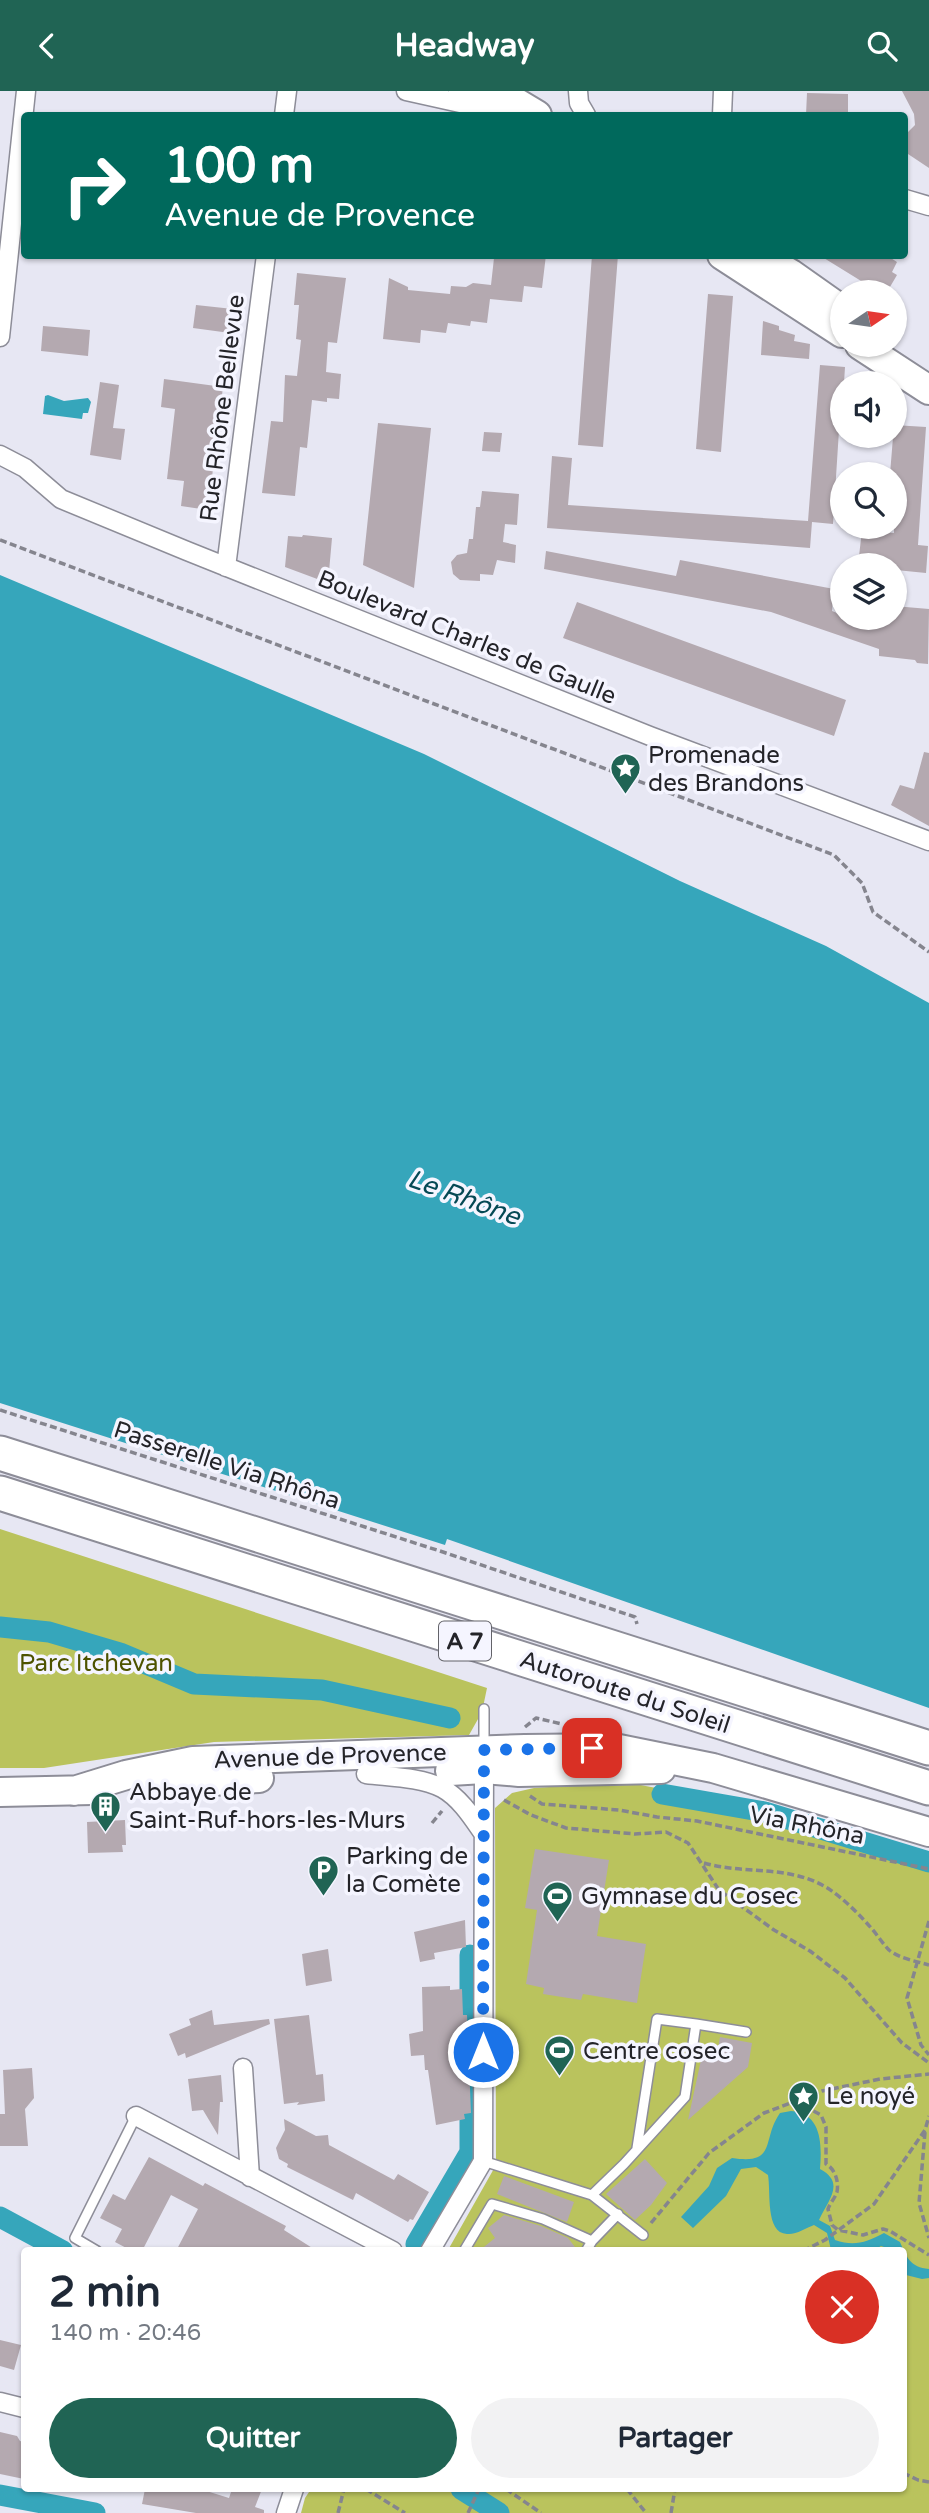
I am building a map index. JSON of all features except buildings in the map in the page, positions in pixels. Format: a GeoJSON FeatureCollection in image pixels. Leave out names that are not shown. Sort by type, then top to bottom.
{"type":"FeatureCollection","features":[{"type":"Feature","properties":{"kind":"highway","name":"Autoroute du Soleil"},"geometry":{"type":"LineString","coordinates":[[0,1453],[929,1748]]}},
{"type":"Feature","properties":{"kind":"highway","name":"Autoroute du Soleil"},"geometry":{"type":"LineString","coordinates":[[0,1493],[929,1788]]}},
{"type":"Feature","properties":{"kind":"main road"},"geometry":{"type":"LineString","coordinates":[[463,91],[497,105],[525,112]]}},
{"type":"Feature","properties":{"kind":"main road"},"geometry":{"type":"LineString","coordinates":[[728,259],[830,325]]}},
{"type":"Feature","properties":{"kind":"main road"},"geometry":{"type":"LineString","coordinates":[[766,259],[830,302]]}},
{"type":"Feature","properties":{"kind":"main road"},"geometry":{"type":"LineString","coordinates":[[907,355],[929,370]]}},
{"type":"Feature","properties":{"kind":"main road"},"geometry":{"type":"LineString","coordinates":[[878,357],[929,390]]}},
{"type":"Feature","properties":{"kind":"main road","name":"Avenue de Provence"},"geometry":{"type":"LineString","coordinates":[[0,1792],[74,1791],[227,1779],[366,1774],[614,1748],[713,1768],[929,1832]]}},
{"type":"Feature","properties":{"kind":"main road","name":"Avenue de Provence"},"geometry":{"type":"LineString","coordinates":[[74,1791],[126,1775],[193,1761],[484,1760],[527,1772],[713,1768]]}},
{"type":"Feature","properties":{"kind":"street"},"geometry":{"type":"LineString","coordinates":[[24,112],[26,91]]}},
{"type":"Feature","properties":{"kind":"street"},"geometry":{"type":"LineString","coordinates":[[284,112],[287,91]]}},
{"type":"Feature","properties":{"kind":"street"},"geometry":{"type":"LineString","coordinates":[[406,91],[497,105]]}},
{"type":"Feature","properties":{"kind":"street"},"geometry":{"type":"LineString","coordinates":[[578,91],[579,103],[584,112]]}},
{"type":"Feature","properties":{"kind":"street"},"geometry":{"type":"LineString","coordinates":[[722,112],[723,91]]}},
{"type":"Feature","properties":{"kind":"street"},"geometry":{"type":"LineString","coordinates":[[0,337],[21,138]]}},
{"type":"Feature","properties":{"kind":"street"},"geometry":{"type":"LineString","coordinates":[[908,200],[929,206]]}},
{"type":"Feature","properties":{"kind":"street","name":"Rue Rhône Bellevue"},"geometry":{"type":"LineString","coordinates":[[226,567],[265,259]]}},
{"type":"Feature","properties":{"kind":"street","name":"Boulevard Charles de Gaulle"},"geometry":{"type":"LineString","coordinates":[[0,455],[25,468],[61,499],[650,736],[929,841]]}},
{"type":"Feature","properties":{"kind":"street"},"geometry":{"type":"LineString","coordinates":[[432,2247],[483,2161],[484,1760]]}},
{"type":"Feature","properties":{"kind":"street","name":"Avenue de Provence"},"geometry":{"type":"LineString","coordinates":[[366,1774],[421,1782],[441,1788],[454,1797],[483,1833]]}},
{"type":"Feature","properties":{"kind":"street"},"geometry":{"type":"LineString","coordinates":[[243,2068],[250,2177]]}},
{"type":"Feature","properties":{"kind":"street"},"geometry":{"type":"LineString","coordinates":[[136,2116],[385,2247]]}},
{"type":"Feature","properties":{"kind":"street"},"geometry":{"type":"LineString","coordinates":[[0,2402],[21,2407]]}},
{"type":"Feature","properties":{"kind":"street"},"geometry":{"type":"LineString","coordinates":[[286,2513],[293,2492]]}},
{"type":"Feature","properties":{"kind":"lane"},"geometry":{"type":"LineString","coordinates":[[484,1709],[484,1760]]}},
{"type":"Feature","properties":{"kind":"lane"},"geometry":{"type":"LineString","coordinates":[[637,2148],[657,2019],[746,2032]]}},
{"type":"Feature","properties":{"kind":"lane"},"geometry":{"type":"LineString","coordinates":[[592,2195],[685,2097],[696,2024]]}},
{"type":"Feature","properties":{"kind":"lane"},"geometry":{"type":"LineString","coordinates":[[90,2247],[75,2238],[136,2116]]}},
{"type":"Feature","properties":{"kind":"lane"},"geometry":{"type":"LineString","coordinates":[[483,2161],[592,2195],[643,2235]]}},
{"type":"Feature","properties":{"kind":"lane"},"geometry":{"type":"LineString","coordinates":[[466,2247],[492,2204],[543,2219],[592,2241]]}},
{"type":"Feature","properties":{"kind":"lane"},"geometry":{"type":"LineString","coordinates":[[588,2247],[618,2214]]}},
{"type":"Feature","properties":{"kind":"path"},"geometry":{"type":"LineString","coordinates":[[0,540],[834,855],[862,883],[873,912],[929,952]]}},
{"type":"Feature","properties":{"kind":"path","name":"Passerelle Via Rhôna"},"geometry":{"type":"LineString","coordinates":[[0,1410],[443,1552],[635,1617],[637,1624]]}},
{"type":"Feature","properties":{"kind":"path","name":"Via Rhôna"},"geometry":{"type":"LineString","coordinates":[[527,1772],[529,1795],[542,1804],[619,1810],[710,1823],[929,1869]]}},
{"type":"Feature","properties":{"kind":"path"},"geometry":{"type":"LineString","coordinates":[[504,1800],[531,1815],[566,1828],[635,1834],[666,1832],[688,1843],[719,1890],[845,1978],[902,2043],[929,2063]]}},
{"type":"Feature","properties":{"kind":"path"},"geometry":{"type":"LineString","coordinates":[[702,1863],[727,1870],[762,1869],[794,1874],[814,1881],[830,1890],[869,1925],[888,1949],[898,1956],[929,1965]]}},
{"type":"Feature","properties":{"kind":"path"},"geometry":{"type":"LineString","coordinates":[[929,1921],[907,1998],[921,2045],[929,2056]]}},
{"type":"Feature","properties":{"kind":"path"},"geometry":{"type":"LineString","coordinates":[[643,2235],[709,2154],[764,2113],[822,2091],[880,2079],[929,2074]]}},
{"type":"Feature","properties":{"kind":"path"},"geometry":{"type":"LineString","coordinates":[[795,2101],[821,2115],[826,2127],[825,2164],[832,2168],[836,2177],[837,2193],[828,2209],[836,2231],[863,2235],[883,2229],[929,2255]]}},
{"type":"Feature","properties":{"kind":"path"},"geometry":{"type":"LineString","coordinates":[[929,2116],[925,2130],[919,2203],[929,2238]]}},
{"type":"Feature","properties":{"kind":"path"},"geometry":{"type":"LineString","coordinates":[[810,2247],[874,2204],[925,2130]]}},
{"type":"Feature","properties":{"kind":"path"},"geometry":{"type":"LineString","coordinates":[[907,2475],[929,2482]]}},
{"type":"Feature","properties":{"kind":"path"},"geometry":{"type":"LineString","coordinates":[[338,2513],[343,2492]]}},
{"type":"Feature","properties":{"kind":"path"},"geometry":{"type":"LineString","coordinates":[[371,2492],[405,2513]]}},
{"type":"Feature","properties":{"kind":"path"},"geometry":{"type":"LineString","coordinates":[[468,2513],[478,2492]]}},
{"type":"Feature","properties":{"kind":"path"},"geometry":{"type":"LineString","coordinates":[[510,2492],[541,2513]]}},
{"type":"Feature","properties":{"kind":"path"},"geometry":{"type":"LineString","coordinates":[[629,2492],[646,2513]]}},
{"type":"Feature","properties":{"kind":"path"},"geometry":{"type":"LineString","coordinates":[[671,2513],[674,2492]]}},
{"type":"Feature","properties":{"kind":"green space","name":"Parc Itchevan"},"geometry":{"type":"Polygon","coordinates":[[[0,1529],[487,1688],[482,1712],[469,1735],[214,1742],[44,1768],[0,1768],[0,1529]]]}},
{"type":"Feature","properties":{"kind":"green space"},"geometry":{"type":"Polygon","coordinates":[[[625,1782],[828,1821],[929,1852],[929,2513],[301,2513],[309,2492],[907,2492],[907,2247],[450,2247],[496,2165],[495,1808],[512,1793],[534,1788],[625,1782]]]}},
{"type":"Feature","properties":{"kind":"water"},"geometry":{"type":"Polygon","coordinates":[[[45,396],[64,401],[88,398],[91,402],[88,413],[83,413],[82,419],[43,414],[45,396]]]}},
{"type":"Feature","properties":{"kind":"water","name":"Le Rhône"},"geometry":{"type":"Polygon","coordinates":[[[0,575],[424,754],[680,881],[826,946],[929,1003],[929,1708],[447,1539],[445,1545],[0,1403],[0,575]]]}},
{"type":"Feature","properties":{"kind":"water"},"geometry":{"type":"Polygon","coordinates":[[[780,2113],[801,2113],[809,2118],[818,2132],[820,2169],[828,2174],[833,2186],[833,2192],[819,2220],[830,2226],[835,2240],[860,2243],[884,2233],[900,2242],[902,2247],[830,2247],[827,2233],[814,2225],[794,2233],[780,2232],[775,2227],[770,2211],[768,2175],[756,2167],[741,2169],[726,2196],[693,2228],[681,2217],[709,2186],[717,2168],[732,2158],[756,2158],[762,2154],[780,2113]]]}},
{"type":"Feature","properties":{"kind":"water"},"geometry":{"type":"Polygon","coordinates":[[[907,2257],[913,2264],[929,2269],[929,2278],[907,2275],[907,2257]]]}},
{"type":"Feature","properties":{"kind":"waterway"},"geometry":{"type":"LineString","coordinates":[[0,1627],[49,1632],[120,1653],[194,1684],[322,1690],[450,1718]]}},
{"type":"Feature","properties":{"kind":"waterway"},"geometry":{"type":"LineString","coordinates":[[662,1794],[765,1812],[929,1862]]}},
{"type":"Feature","properties":{"kind":"waterway"},"geometry":{"type":"LineString","coordinates":[[416,2244],[470,2152],[470,1955]]}},
{"type":"Feature","properties":{"kind":"waterway"},"geometry":{"type":"LineString","coordinates":[[0,2217],[56,2247]]}},
{"type":"Feature","properties":{"kind":"waterway"},"geometry":{"type":"LineString","coordinates":[[466,2492],[499,2513]]}},
{"type":"Feature","properties":{"kind":"waterway"},"geometry":{"type":"LineString","coordinates":[[0,2495],[95,2513]]}},
{"type":"Feature","properties":{"kind":"place","name":"Promenade des Brandons"},"geometry":{"type":"Point","coordinates":[625,796]}},
{"type":"Feature","properties":{"kind":"place","name":"Abbaye de Saint-Ruf-hors-les-Murs"},"geometry":{"type":"Point","coordinates":[106,1833]}},
{"type":"Feature","properties":{"kind":"place","name":"Parking de la Comète"},"geometry":{"type":"Point","coordinates":[323,1897]}},
{"type":"Feature","properties":{"kind":"place","name":"Gymnase du Cosec"},"geometry":{"type":"Point","coordinates":[558,1923]}},
{"type":"Feature","properties":{"kind":"place","name":"Centre cosec"},"geometry":{"type":"Point","coordinates":[560,2078]}},
{"type":"Feature","properties":{"kind":"place","name":"Le noyé"},"geometry":{"type":"Point","coordinates":[803,2123]}},
{"type":"Feature","properties":{"kind":"route"},"geometry":{"type":"LineString","coordinates":[[483,2052],[484,1750],[592,1748]]}}]}
